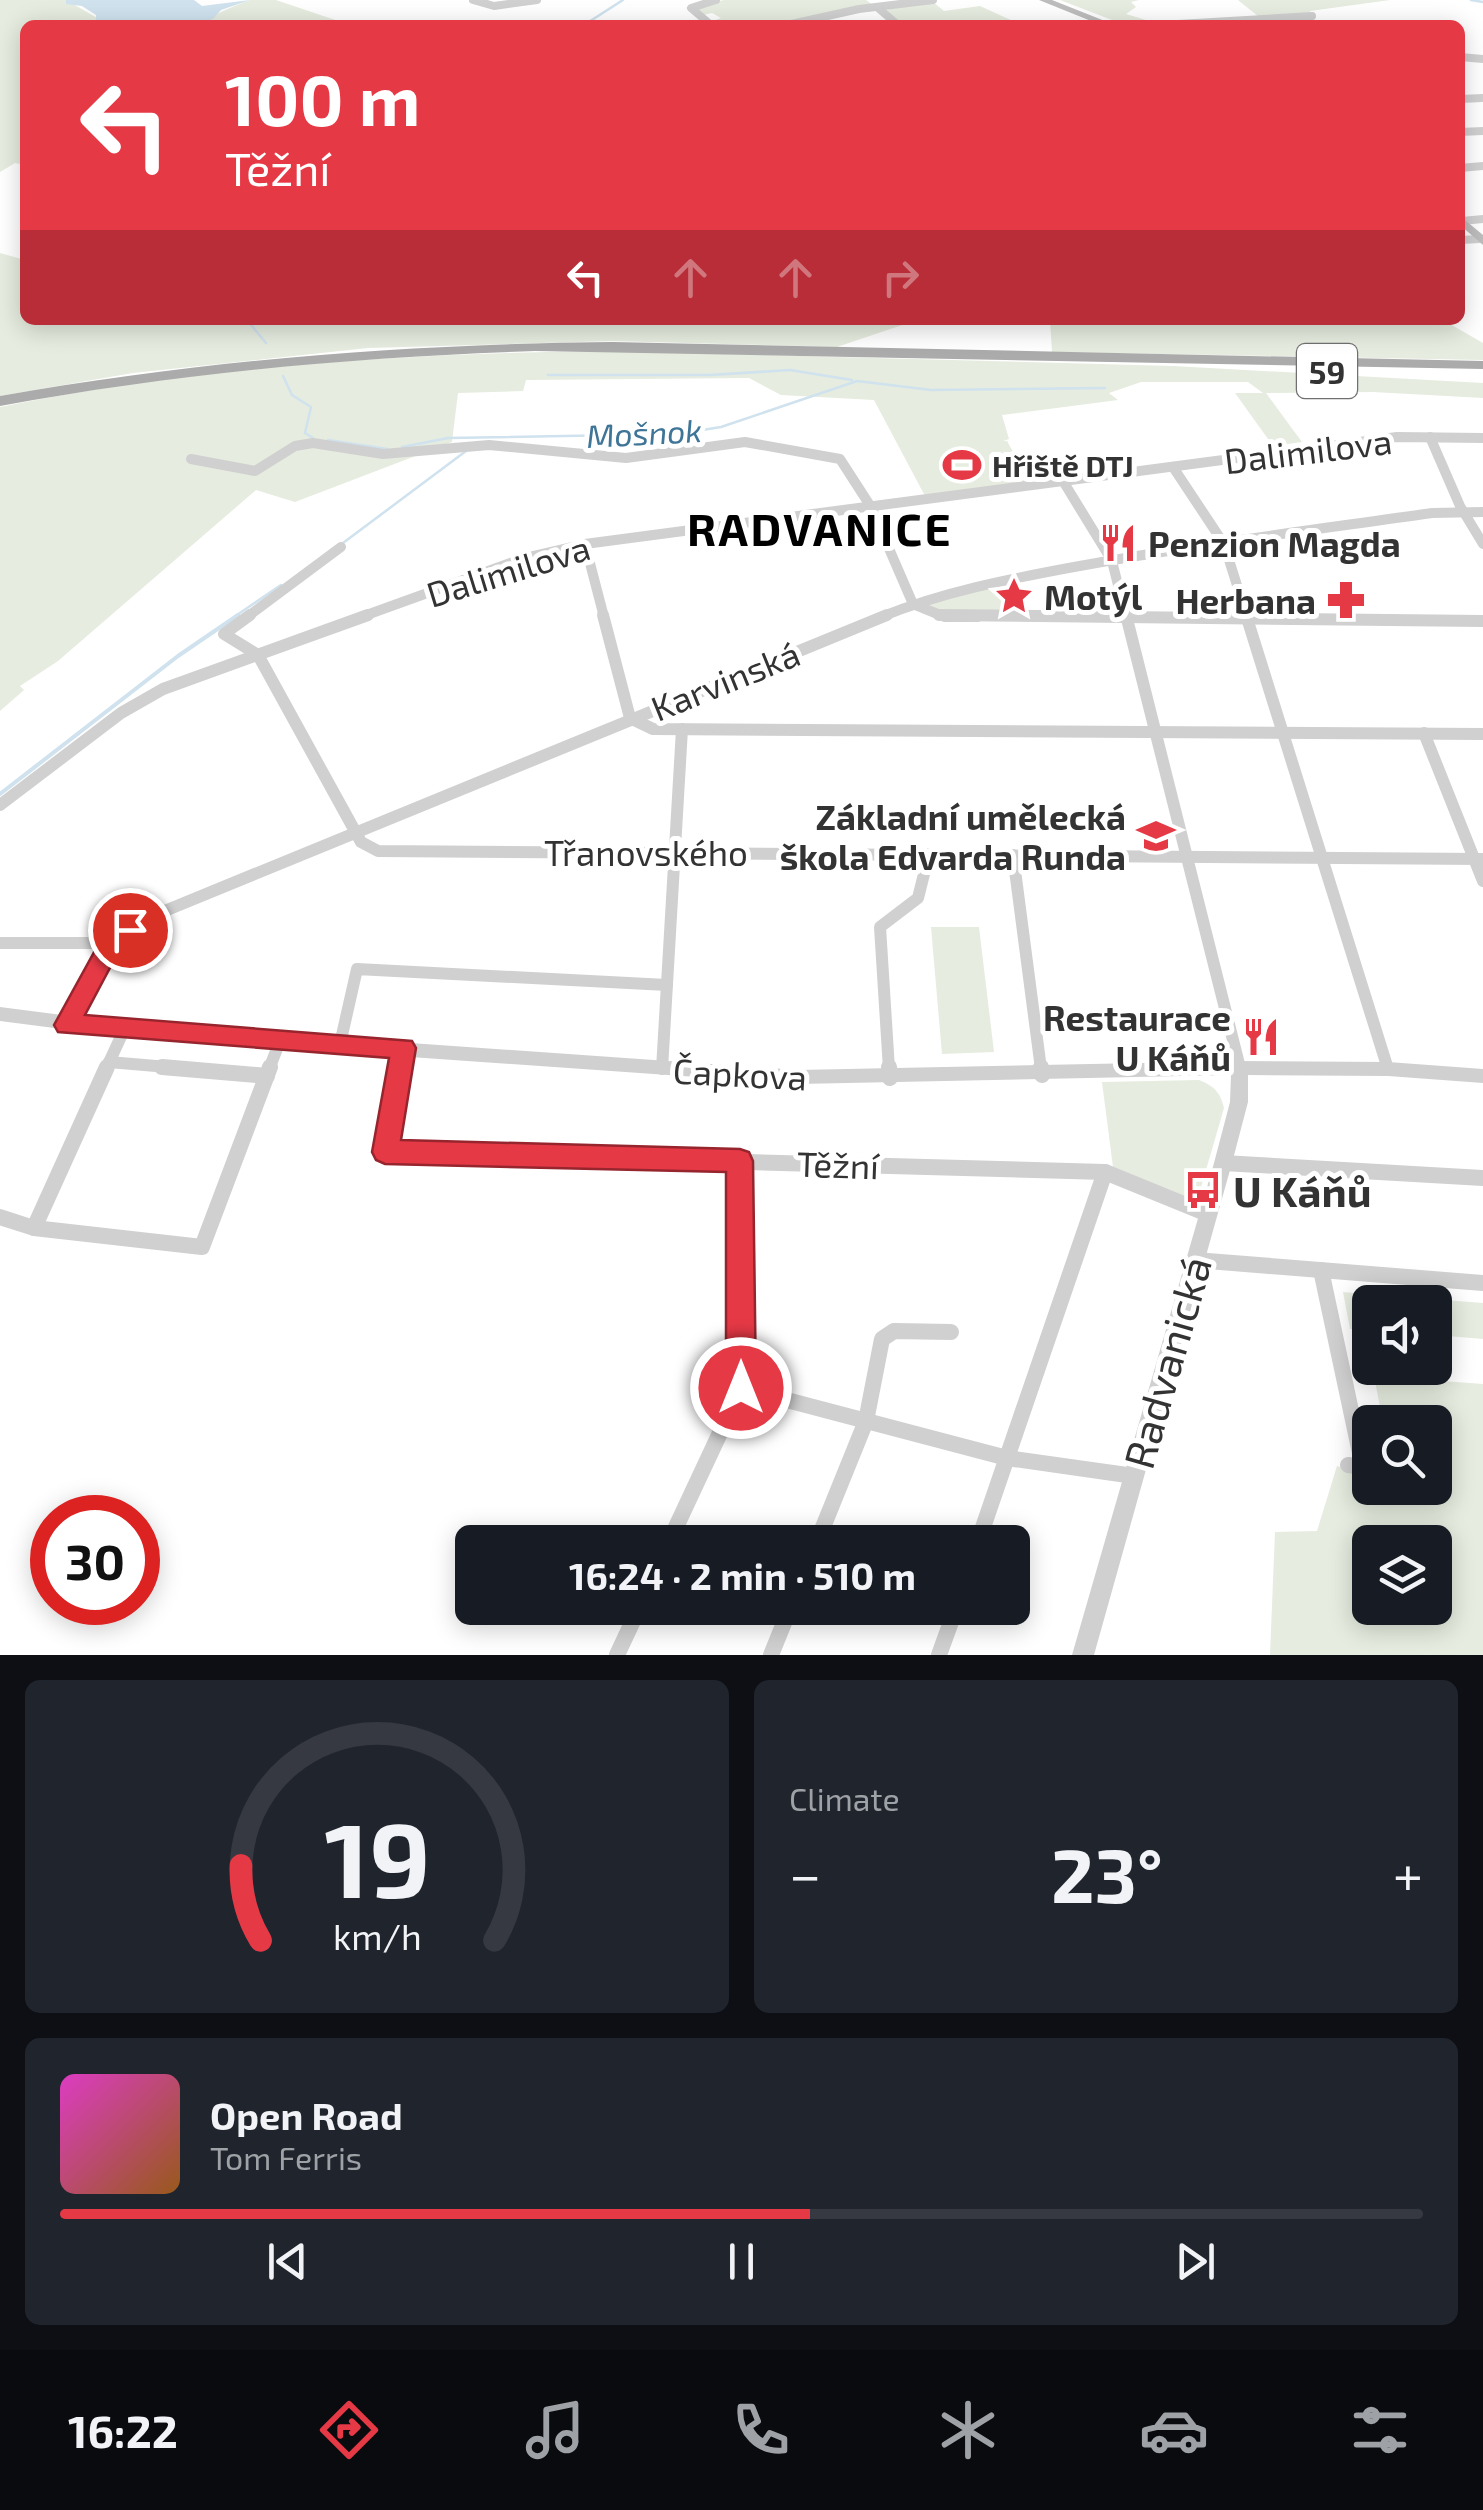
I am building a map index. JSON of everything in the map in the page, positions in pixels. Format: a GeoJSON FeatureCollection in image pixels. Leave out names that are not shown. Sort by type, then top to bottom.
{"type":"FeatureCollection","features":[{"type":"Feature","properties":{"kind":"main road"},"geometry":{"type":"LineString","coordinates":[[1044,0],[1097,20]]}},
{"type":"Feature","properties":{"kind":"main road","name":"59"},"geometry":{"type":"LineString","coordinates":[[0,402],[133,378],[258,362],[447,348],[628,346],[1483,365]]}},
{"type":"Feature","properties":{"kind":"main road","name":"59"},"geometry":{"type":"LineString","coordinates":[[1172,361],[1483,378]]}},
{"type":"Feature","properties":{"kind":"street"},"geometry":{"type":"LineString","coordinates":[[473,0],[494,6],[537,0]]}},
{"type":"Feature","properties":{"kind":"street"},"geometry":{"type":"LineString","coordinates":[[705,20],[691,8],[716,0]]}},
{"type":"Feature","properties":{"kind":"street"},"geometry":{"type":"LineString","coordinates":[[813,20],[932,0]]}},
{"type":"Feature","properties":{"kind":"street"},"geometry":{"type":"LineString","coordinates":[[878,8],[892,20]]}},
{"type":"Feature","properties":{"kind":"street"},"geometry":{"type":"LineString","coordinates":[[1245,20],[1312,16]]}},
{"type":"Feature","properties":{"kind":"street"},"geometry":{"type":"LineString","coordinates":[[1430,436],[1483,544]]}},
{"type":"Feature","properties":{"kind":"street","name":"Dalimilova"},"geometry":{"type":"LineString","coordinates":[[0,805],[120,714],[163,689],[524,558],[584,544],[1172,467],[1430,436],[1483,438]]}},
{"type":"Feature","properties":{"kind":"street"},"geometry":{"type":"LineString","coordinates":[[191,459],[255,471],[295,446],[314,443],[383,454],[488,445],[626,458],[746,442],[840,459],[848,467],[913,604],[945,617],[1483,621]]}},
{"type":"Feature","properties":{"kind":"street"},"geometry":{"type":"LineString","coordinates":[[1172,467],[1224,544],[1286,732],[1388,1069]]}},
{"type":"Feature","properties":{"kind":"street"},"geometry":{"type":"LineString","coordinates":[[1064,481],[1112,560],[1240,1068]]}},
{"type":"Feature","properties":{"kind":"street","name":"Karvinská"},"geometry":{"type":"LineString","coordinates":[[111,942],[150,917],[913,604],[993,581],[1112,560],[1464,510],[1483,512]]}},
{"type":"Feature","properties":{"kind":"street"},"geometry":{"type":"LineString","coordinates":[[584,544],[630,718],[653,729],[1483,734]]}},
{"type":"Feature","properties":{"kind":"street"},"geometry":{"type":"LineString","coordinates":[[342,547],[224,634],[258,655],[357,832]]}},
{"type":"Feature","properties":{"kind":"street"},"geometry":{"type":"LineString","coordinates":[[662,1070],[682,730]]}},
{"type":"Feature","properties":{"kind":"street"},"geometry":{"type":"LineString","coordinates":[[1424,734],[1479,859],[1483,881]]}},
{"type":"Feature","properties":{"kind":"street","name":"Třanovského"},"geometry":{"type":"LineString","coordinates":[[357,832],[363,845],[378,850],[1479,859]]}},
{"type":"Feature","properties":{"kind":"street"},"geometry":{"type":"LineString","coordinates":[[890,1078],[880,927],[915,902],[921,892],[928,854]]}},
{"type":"Feature","properties":{"kind":"street"},"geometry":{"type":"LineString","coordinates":[[1014,854],[1042,1075]]}},
{"type":"Feature","properties":{"kind":"street"},"geometry":{"type":"LineString","coordinates":[[0,943],[111,942],[67,1025]]}},
{"type":"Feature","properties":{"kind":"street"},"geometry":{"type":"LineString","coordinates":[[340,1044],[357,969],[667,985]]}},
{"type":"Feature","properties":{"kind":"street","name":"Čapkova"},"geometry":{"type":"LineString","coordinates":[[0,1014],[124,1030],[662,1070],[890,1078],[1240,1068],[1388,1069],[1483,1076]]}},
{"type":"Feature","properties":{"kind":"street"},"geometry":{"type":"LineString","coordinates":[[34,1228],[124,1030]]}},
{"type":"Feature","properties":{"kind":"street"},"geometry":{"type":"LineString","coordinates":[[0,1217],[34,1228],[202,1247],[280,1041]]}},
{"type":"Feature","properties":{"kind":"street","name":"Těžní"},"geometry":{"type":"LineString","coordinates":[[403,1048],[385,1152],[1105,1172],[1208,1214]]}},
{"type":"Feature","properties":{"kind":"street"},"geometry":{"type":"LineString","coordinates":[[110,1062],[266,1076]]}},
{"type":"Feature","properties":{"kind":"street","name":"Radvanická"},"geometry":{"type":"LineString","coordinates":[[1083,1655],[1240,1102],[1240,1068]]}},
{"type":"Feature","properties":{"kind":"street"},"geometry":{"type":"LineString","coordinates":[[677,1525],[741,1388],[740,1161]]}},
{"type":"Feature","properties":{"kind":"street"},"geometry":{"type":"LineString","coordinates":[[1223,1163],[1483,1178]]}},
{"type":"Feature","properties":{"kind":"street"},"geometry":{"type":"LineString","coordinates":[[984,1525],[1105,1172]]}},
{"type":"Feature","properties":{"kind":"street"},"geometry":{"type":"LineString","coordinates":[[1195,1260],[1483,1284]]}},
{"type":"Feature","properties":{"kind":"street"},"geometry":{"type":"LineString","coordinates":[[1321,1270],[1364,1467],[1348,1465]]}},
{"type":"Feature","properties":{"kind":"street"},"geometry":{"type":"LineString","coordinates":[[824,1525],[866,1421],[882,1339],[894,1331],[952,1332]]}},
{"type":"Feature","properties":{"kind":"street"},"geometry":{"type":"LineString","coordinates":[[741,1388],[1007,1458],[1134,1476]]}},
{"type":"Feature","properties":{"kind":"street"},"geometry":{"type":"LineString","coordinates":[[617,1655],[631,1625]]}},
{"type":"Feature","properties":{"kind":"street"},"geometry":{"type":"LineString","coordinates":[[771,1655],[783,1625]]}},
{"type":"Feature","properties":{"kind":"street"},"geometry":{"type":"LineString","coordinates":[[939,1655],[950,1625]]}},
{"type":"Feature","properties":{"kind":"shaded area"},"geometry":{"type":"Polygon","coordinates":[[[0,0],[66,0],[99,19],[20,20],[20,164],[0,172],[0,0]]]}},
{"type":"Feature","properties":{"kind":"shaded area"},"geometry":{"type":"Polygon","coordinates":[[[250,0],[276,0],[335,20],[204,20],[250,0]]]}},
{"type":"Feature","properties":{"kind":"shaded area"},"geometry":{"type":"Polygon","coordinates":[[[724,0],[866,0],[873,5],[803,20],[716,20],[721,18],[712,13],[699,16],[698,6],[724,0]]]}},
{"type":"Feature","properties":{"kind":"shaded area"},"geometry":{"type":"Polygon","coordinates":[[[1060,0],[1139,0],[1131,2],[1136,7],[1126,14],[1146,20],[1112,20],[1060,0]]]}},
{"type":"Feature","properties":{"kind":"shaded area"},"geometry":{"type":"Polygon","coordinates":[[[1238,0],[1390,0],[1310,11],[1311,14],[1259,17],[1238,0]]]}},
{"type":"Feature","properties":{"kind":"shaded area"},"geometry":{"type":"Polygon","coordinates":[[[933,2],[944,11],[980,6],[1011,20],[895,20],[884,10],[933,2]]]}},
{"type":"Feature","properties":{"kind":"shaded area"},"geometry":{"type":"Polygon","coordinates":[[[0,253],[20,259],[20,325],[902,325],[837,347],[612,341],[368,348],[133,373],[0,396],[0,253]]]}},
{"type":"Feature","properties":{"kind":"shaded area"},"geometry":{"type":"Polygon","coordinates":[[[1050,325],[1452,325],[1483,343],[1483,360],[1052,352],[1050,325]]]}},
{"type":"Feature","properties":{"kind":"shaded area"},"geometry":{"type":"Polygon","coordinates":[[[611,351],[1173,366],[1483,383],[1483,398],[1373,392],[1266,393],[1302,442],[1273,446],[1235,393],[1263,393],[1248,382],[1141,382],[1109,393],[1118,400],[1002,415],[1009,439],[1003,441],[1007,441],[1030,482],[925,496],[874,400],[781,395],[749,378],[526,380],[523,391],[458,393],[452,442],[295,502],[256,490],[58,661],[20,686],[24,690],[0,711],[0,407],[151,381],[304,364],[611,351]]]}},
{"type":"Feature","properties":{"kind":"shaded area"},"geometry":{"type":"Polygon","coordinates":[[[981,588],[1006,592],[1010,614],[942,612],[927,604],[981,588]]]}},
{"type":"Feature","properties":{"kind":"shaded area"},"geometry":{"type":"Polygon","coordinates":[[[931,927],[979,927],[994,1052],[942,1054],[931,927]]]}},
{"type":"Feature","properties":{"kind":"shaded area"},"geometry":{"type":"Polygon","coordinates":[[[1199,1080],[1216,1090],[1224,1108],[1197,1201],[1113,1167],[1102,1082],[1199,1080]]]}},
{"type":"Feature","properties":{"kind":"shaded area"},"geometry":{"type":"Polygon","coordinates":[[[1343,1292],[1352,1293],[1350,1329],[1343,1292]]]}},
{"type":"Feature","properties":{"kind":"shaded area"},"geometry":{"type":"Polygon","coordinates":[[[1452,1301],[1483,1303],[1483,1339],[1452,1336],[1452,1301]]]}},
{"type":"Feature","properties":{"kind":"shaded area"},"geometry":{"type":"Polygon","coordinates":[[[1483,1384],[1483,1655],[1270,1655],[1275,1532],[1317,1531],[1337,1466],[1352,1471],[1352,1505],[1452,1505],[1452,1405],[1380,1405],[1376,1385],[1483,1384]]]}},
{"type":"Feature","properties":{"kind":"water"},"geometry":{"type":"Polygon","coordinates":[[[66,0],[194,0],[202,6],[250,0],[221,10],[209,20],[96,20],[96,15],[82,6],[66,4],[66,0]]]}},
{"type":"Feature","properties":{"kind":"waterway"},"geometry":{"type":"LineString","coordinates":[[592,20],[623,0]]}},
{"type":"Feature","properties":{"kind":"waterway"},"geometry":{"type":"LineString","coordinates":[[1471,0],[1483,2]]}},
{"type":"Feature","properties":{"kind":"waterway","name":"Mošnok"},"geometry":{"type":"LineString","coordinates":[[251,325],[266,343]]}},
{"type":"Feature","properties":{"kind":"waterway"},"geometry":{"type":"LineString","coordinates":[[548,375],[710,375],[790,370],[852,380]]}},
{"type":"Feature","properties":{"kind":"waterway","name":"Mošnok"},"geometry":{"type":"LineString","coordinates":[[283,376],[292,395],[311,407],[305,433],[313,438]]}},
{"type":"Feature","properties":{"kind":"waterway","name":"Mošnok"},"geometry":{"type":"LineString","coordinates":[[402,447],[448,438],[677,434],[721,427],[857,381],[931,390],[1105,388]]}},
{"type":"Feature","properties":{"kind":"waterway","name":"Mošnok"},"geometry":{"type":"LineString","coordinates":[[328,440],[387,449]]}},
{"type":"Feature","properties":{"kind":"waterway"},"geometry":{"type":"LineString","coordinates":[[343,543],[466,451]]}},
{"type":"Feature","properties":{"kind":"waterway"},"geometry":{"type":"LineString","coordinates":[[234,617],[281,585]]}},
{"type":"Feature","properties":{"kind":"waterway"},"geometry":{"type":"LineString","coordinates":[[0,794],[178,656],[238,615]]}},
{"type":"Feature","properties":{"kind":"place","name":"Hřiště DTJ"},"geometry":{"type":"Point","coordinates":[962,465]}},
{"type":"Feature","properties":{"kind":"place","name":"Penzion Magda"},"geometry":{"type":"Point","coordinates":[1118,543]}},
{"type":"Feature","properties":{"kind":"place","name":"Motýl"},"geometry":{"type":"Point","coordinates":[1014,596]}},
{"type":"Feature","properties":{"kind":"place","name":"Herbana"},"geometry":{"type":"Point","coordinates":[1346,600]}},
{"type":"Feature","properties":{"kind":"place","name":"Základní umělecká škola Edvarda Runda"},"geometry":{"type":"Point","coordinates":[1156,836]}},
{"type":"Feature","properties":{"kind":"place","name":"Restaurace U Káňů"},"geometry":{"type":"Point","coordinates":[1261,1037]}},
{"type":"Feature","properties":{"kind":"place","name":"U Káňů"},"geometry":{"type":"Point","coordinates":[1203,1190]}},
{"type":"Feature","properties":{"kind":"district","name":"RADVANICE"},"geometry":{"type":"Point","coordinates":[820,528]}},
{"type":"Feature","properties":{"kind":"route"},"geometry":{"type":"LineString","coordinates":[[130,930],[111,942],[67,1025],[403,1048],[385,1152],[740,1161],[741,1388]]}}]}
